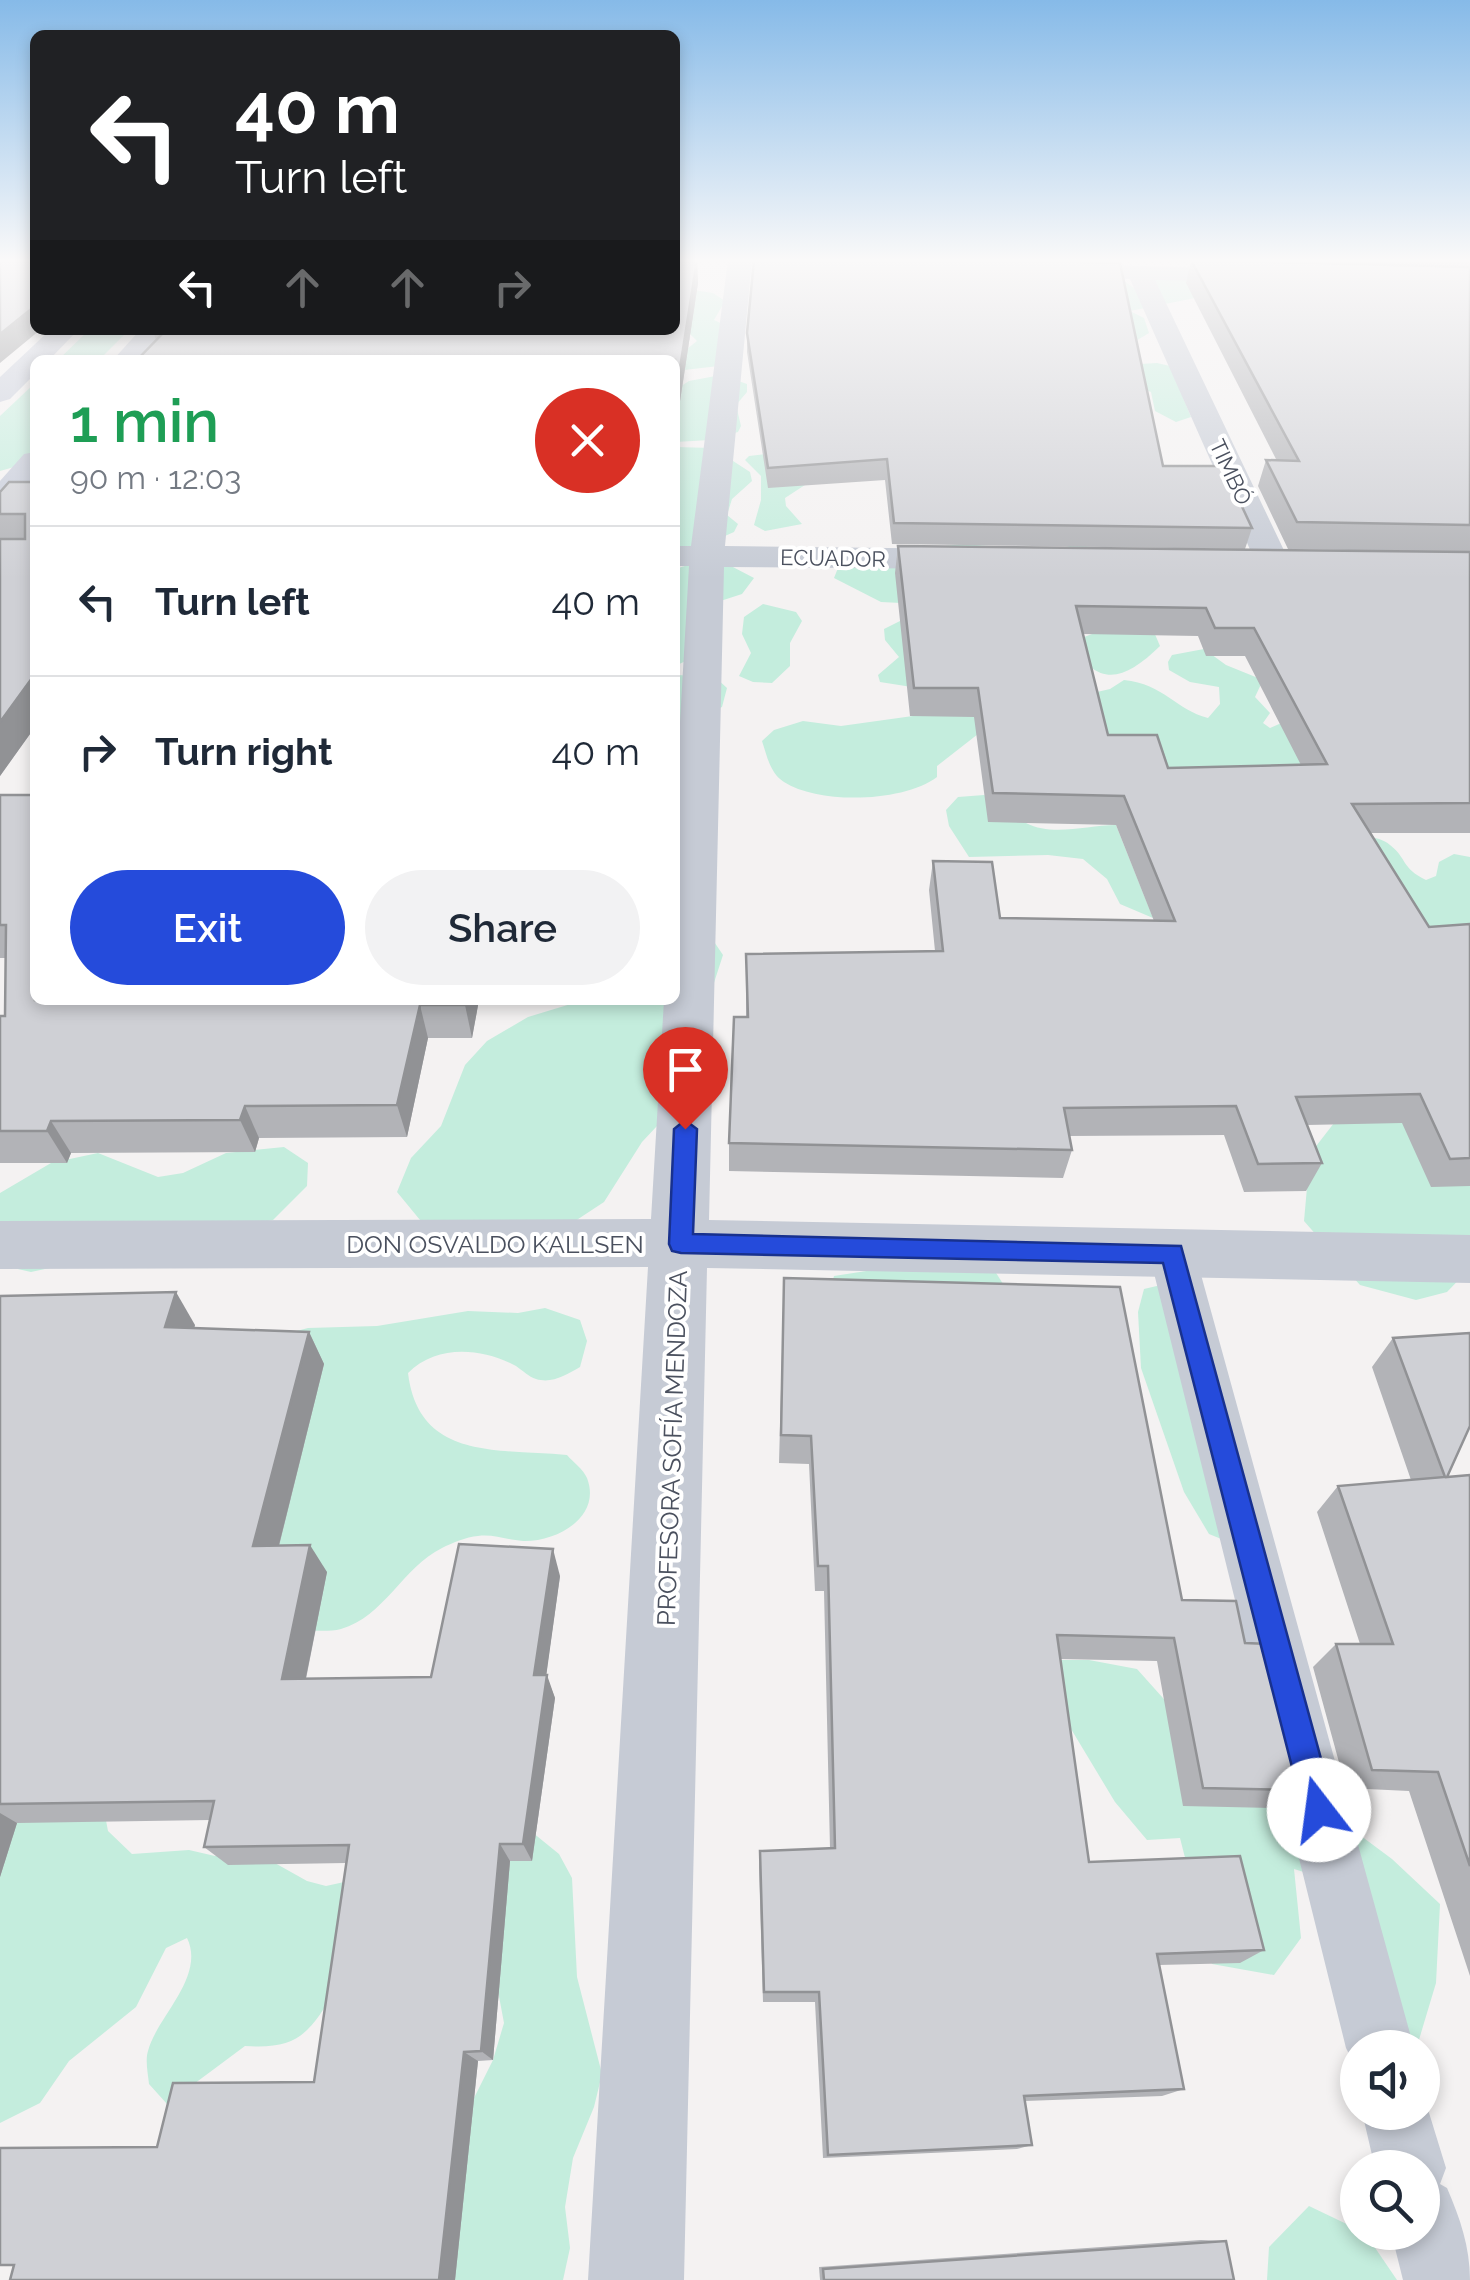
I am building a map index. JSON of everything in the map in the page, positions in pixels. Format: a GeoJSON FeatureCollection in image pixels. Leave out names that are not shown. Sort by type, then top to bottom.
{"type":"FeatureCollection","features":[{"type":"Feature","properties":{"kind":"main road"},"geometry":{"type":"LineString","coordinates":[[0,393],[27,366]]}},
{"type":"Feature","properties":{"kind":"main road"},"geometry":{"type":"LineString","coordinates":[[0,500],[30,467]]}},
{"type":"Feature","properties":{"kind":"street","name":"PROFESORA SOFÍA MENDOZA"},"geometry":{"type":"LineString","coordinates":[[636,2280],[681,1244],[691,556],[726,366]]}},
{"type":"Feature","properties":{"kind":"street","name":"TIMBÓ"},"geometry":{"type":"LineString","coordinates":[[1182,366],[1273,563]]}},
{"type":"Feature","properties":{"kind":"street","name":"ECUADOR"},"geometry":{"type":"LineString","coordinates":[[691,556],[1000,560]]}},
{"type":"Feature","properties":{"kind":"street"},"geometry":{"type":"LineString","coordinates":[[1234,562],[1312,564]]}},
{"type":"Feature","properties":{"kind":"street","name":"DON OSVALDO KALLSEN"},"geometry":{"type":"LineString","coordinates":[[0,1245],[681,1244],[1470,1259]]}},
{"type":"Feature","properties":{"kind":"lane"},"geometry":{"type":"LineString","coordinates":[[1172,1253],[1375,2030]]}},
{"type":"Feature","properties":{"kind":"lane"},"geometry":{"type":"LineString","coordinates":[[1432,2250],[1440,2280]]}},
{"type":"Feature","properties":{"kind":"green space"},"geometry":{"type":"Polygon","coordinates":[[[681,366],[716,366],[684,370],[681,366]]]}},
{"type":"Feature","properties":{"kind":"green space"},"geometry":{"type":"Polygon","coordinates":[[[1140,366],[1170,366],[1191,417],[1176,422],[1155,411],[1151,392],[1143,389],[1140,366]]]}},
{"type":"Feature","properties":{"kind":"green space"},"geometry":{"type":"Polygon","coordinates":[[[721,375],[747,384],[747,392],[736,405],[741,426],[738,432],[710,440],[680,442],[680,387],[689,381],[721,375]]]}},
{"type":"Feature","properties":{"kind":"green space"},"geometry":{"type":"Polygon","coordinates":[[[30,388],[30,462],[0,471],[0,416],[30,388]]]}},
{"type":"Feature","properties":{"kind":"green space"},"geometry":{"type":"Polygon","coordinates":[[[680,447],[713,448],[750,472],[752,481],[732,499],[727,515],[738,524],[734,532],[680,556],[680,447]]]}},
{"type":"Feature","properties":{"kind":"green space"},"geometry":{"type":"Polygon","coordinates":[[[773,453],[808,483],[785,498],[786,506],[802,524],[765,531],[754,525],[761,500],[761,476],[745,460],[773,453]]]}},
{"type":"Feature","properties":{"kind":"green space"},"geometry":{"type":"Polygon","coordinates":[[[962,544],[1055,551],[1075,544],[1117,552],[901,603],[881,602],[834,578],[842,558],[962,544]]]}},
{"type":"Feature","properties":{"kind":"green space"},"geometry":{"type":"Polygon","coordinates":[[[698,562],[731,566],[754,578],[742,594],[705,606],[690,659],[680,664],[680,567],[698,562]]]}},
{"type":"Feature","properties":{"kind":"green space"},"geometry":{"type":"Polygon","coordinates":[[[763,604],[796,612],[802,621],[790,643],[790,666],[772,683],[739,676],[751,653],[742,634],[744,617],[763,604]]]}},
{"type":"Feature","properties":{"kind":"green space"},"geometry":{"type":"Polygon","coordinates":[[[904,619],[918,688],[880,682],[878,675],[899,657],[885,640],[884,629],[904,619]]]}},
{"type":"Feature","properties":{"kind":"green space"},"geometry":{"type":"Polygon","coordinates":[[[1100,631],[1154,632],[1160,646],[1124,672],[1102,673],[1091,668],[1071,642],[1100,631]]]}},
{"type":"Feature","properties":{"kind":"green space"},"geometry":{"type":"Polygon","coordinates":[[[1204,649],[1226,665],[1263,680],[1255,697],[1270,713],[1263,723],[1270,728],[1286,721],[1376,730],[1230,804],[1071,727],[1071,698],[1110,689],[1124,680],[1150,686],[1208,718],[1220,704],[1219,687],[1190,682],[1169,670],[1168,662],[1172,655],[1204,649]]]}},
{"type":"Feature","properties":{"kind":"green space"},"geometry":{"type":"Polygon","coordinates":[[[680,675],[716,678],[727,688],[722,707],[680,728],[680,675]]]}},
{"type":"Feature","properties":{"kind":"green space"},"geometry":{"type":"Polygon","coordinates":[[[985,714],[978,734],[937,766],[937,777],[884,796],[818,794],[784,782],[775,774],[762,741],[774,730],[803,721],[841,726],[920,715],[985,714]]]}},
{"type":"Feature","properties":{"kind":"green space"},"geometry":{"type":"Polygon","coordinates":[[[984,795],[1036,827],[1059,830],[1116,825],[1153,918],[1120,904],[1107,879],[1083,859],[1048,855],[969,857],[949,826],[946,810],[958,797],[984,795]]]}},
{"type":"Feature","properties":{"kind":"green space"},"geometry":{"type":"Polygon","coordinates":[[[1340,835],[1385,841],[1412,871],[1426,880],[1436,876],[1439,862],[1454,854],[1470,857],[1470,933],[1447,943],[1318,844],[1340,835]]]}},
{"type":"Feature","properties":{"kind":"green space"},"geometry":{"type":"Polygon","coordinates":[[[698,918],[723,955],[673,1109],[642,1142],[604,1202],[563,1229],[434,1237],[397,1192],[411,1158],[441,1126],[465,1065],[487,1041],[528,1017],[568,1005],[680,1005],[680,982],[698,918]]]}},
{"type":"Feature","properties":{"kind":"green space"},"geometry":{"type":"Polygon","coordinates":[[[1385,1099],[1470,1176],[1470,1268],[1447,1292],[1416,1300],[1360,1285],[1304,1221],[1310,1154],[1341,1114],[1385,1099]]]}},
{"type":"Feature","properties":{"kind":"green space"},"geometry":{"type":"Polygon","coordinates":[[[284,1147],[308,1163],[307,1186],[273,1220],[31,1272],[0,1265],[0,1193],[51,1163],[98,1153],[158,1177],[183,1173],[226,1153],[284,1147]]]}},
{"type":"Feature","properties":{"kind":"green space"},"geometry":{"type":"Polygon","coordinates":[[[905,1265],[991,1265],[1005,1287],[827,1302],[834,1276],[905,1265]]]}},
{"type":"Feature","properties":{"kind":"green space"},"geometry":{"type":"Polygon","coordinates":[[[1182,1280],[1241,1547],[1209,1534],[1184,1492],[1141,1368],[1138,1312],[1144,1289],[1182,1280]]]}},
{"type":"Feature","properties":{"kind":"green space"},"geometry":{"type":"Polygon","coordinates":[[[545,1308],[580,1320],[587,1341],[580,1367],[564,1376],[536,1379],[489,1355],[460,1352],[432,1357],[408,1373],[415,1402],[428,1422],[445,1436],[490,1449],[567,1455],[587,1478],[590,1492],[582,1515],[562,1532],[536,1540],[484,1536],[455,1542],[428,1556],[382,1603],[356,1623],[337,1630],[303,1631],[218,1381],[289,1333],[308,1328],[377,1326],[468,1311],[518,1313],[545,1308]]]}},
{"type":"Feature","properties":{"kind":"green space"},"geometry":{"type":"Polygon","coordinates":[[[1051,1660],[1089,1660],[1137,1669],[1171,1707],[1295,1787],[1392,1859],[1440,1904],[1436,1983],[1422,2030],[1373,2030],[1323,1878],[1294,1869],[1301,1938],[1274,1975],[1212,1964],[1180,1838],[1147,1840],[1115,1802],[1056,1704],[1051,1660]]]}},
{"type":"Feature","properties":{"kind":"green space"},"geometry":{"type":"Polygon","coordinates":[[[101,1794],[108,1831],[132,1854],[189,1850],[215,1856],[257,1853],[307,1881],[326,1886],[376,1875],[527,1828],[559,1854],[572,1878],[577,1977],[602,2074],[594,2107],[573,2158],[565,2207],[570,2248],[563,2280],[427,2280],[474,2098],[493,2060],[504,2023],[492,1959],[337,1987],[302,2034],[279,2045],[245,2046],[167,2104],[149,2084],[147,2055],[185,1982],[191,1953],[187,1938],[166,1948],[136,2007],[69,2061],[40,2103],[0,2123],[0,1821],[101,1794]]]}},
{"type":"Feature","properties":{"kind":"green space"},"geometry":{"type":"Polygon","coordinates":[[[1309,2206],[1340,2221],[1340,2250],[1377,2250],[1397,2280],[1267,2280],[1269,2247],[1309,2206]]]}},
{"type":"Feature","properties":{"kind":"building"},"geometry":{"type":"Polygon","coordinates":[[[752,366],[1142,366],[1163,466],[1223,466],[1252,528],[894,523],[887,459],[768,468],[752,366]]]}},
{"type":"Feature","properties":{"kind":"building"},"geometry":{"type":"Polygon","coordinates":[[[1248,366],[1470,366],[1470,525],[1297,522],[1266,460],[1299,461],[1248,366]]]}},
{"type":"Feature","properties":{"kind":"building"},"geometry":{"type":"Polygon","coordinates":[[[9,482],[30,482],[30,681],[0,722],[0,539],[25,539],[25,514],[0,514],[0,492],[9,482]]]}},
{"type":"Feature","properties":{"kind":"building"},"geometry":{"type":"Polygon","coordinates":[[[898,546],[1470,552],[1470,803],[1352,804],[1429,927],[1470,924],[1470,1158],[1450,1159],[1420,1094],[1296,1097],[1322,1163],[1258,1164],[1236,1106],[1064,1108],[1072,1150],[729,1143],[734,1017],[748,1017],[746,954],[943,951],[933,861],[992,862],[1000,918],[1175,921],[1124,796],[993,793],[978,688],[914,688],[898,546]],[[1076,606],[1108,735],[1157,735],[1168,768],[1327,764],[1254,628],[1215,628],[1206,608],[1076,606]]]}},
{"type":"Feature","properties":{"kind":"building"},"geometry":{"type":"Polygon","coordinates":[[[0,795],[30,795],[30,1005],[420,1005],[397,1105],[245,1106],[240,1120],[51,1121],[47,1131],[0,1131],[0,1016],[5,1016],[6,925],[0,925],[0,795]]]}},
{"type":"Feature","properties":{"kind":"building"},"geometry":{"type":"Polygon","coordinates":[[[784,1278],[1120,1287],[1182,1600],[1236,1601],[1245,1643],[1269,1644],[1301,1766],[1295,1766],[1301,1790],[1203,1788],[1174,1638],[1057,1635],[1089,1862],[1240,1856],[1264,1950],[1157,1954],[1184,2089],[1024,2096],[1032,2145],[828,2155],[819,1992],[764,1992],[760,1851],[835,1848],[828,1566],[818,1566],[811,1436],[781,1435],[784,1278]]]}},
{"type":"Feature","properties":{"kind":"building"},"geometry":{"type":"Polygon","coordinates":[[[176,1292],[165,1327],[309,1332],[253,1546],[310,1545],[282,1679],[431,1677],[459,1544],[553,1549],[534,1675],[547,1675],[523,1844],[500,1844],[481,2051],[464,2052],[439,2280],[10,2280],[14,2265],[0,2265],[0,2148],[157,2147],[173,2083],[314,2082],[349,1845],[204,1847],[214,1801],[0,1804],[0,1296],[176,1292]]]}},
{"type":"Feature","properties":{"kind":"building"},"geometry":{"type":"Polygon","coordinates":[[[1470,1333],[1470,1426],[1447,1477],[1470,1475],[1470,1866],[1438,1772],[1372,1770],[1336,1644],[1393,1644],[1338,1486],[1445,1477],[1393,1338],[1470,1333]]]}},
{"type":"Feature","properties":{"kind":"building"},"geometry":{"type":"Polygon","coordinates":[[[1226,2241],[1234,2280],[824,2280],[823,2269],[1226,2241]]]}},
{"type":"Feature","properties":{"kind":"route"},"geometry":{"type":"LineString","coordinates":[[685,1129],[681,1244],[1172,1253],[1319,1810]]}}]}
